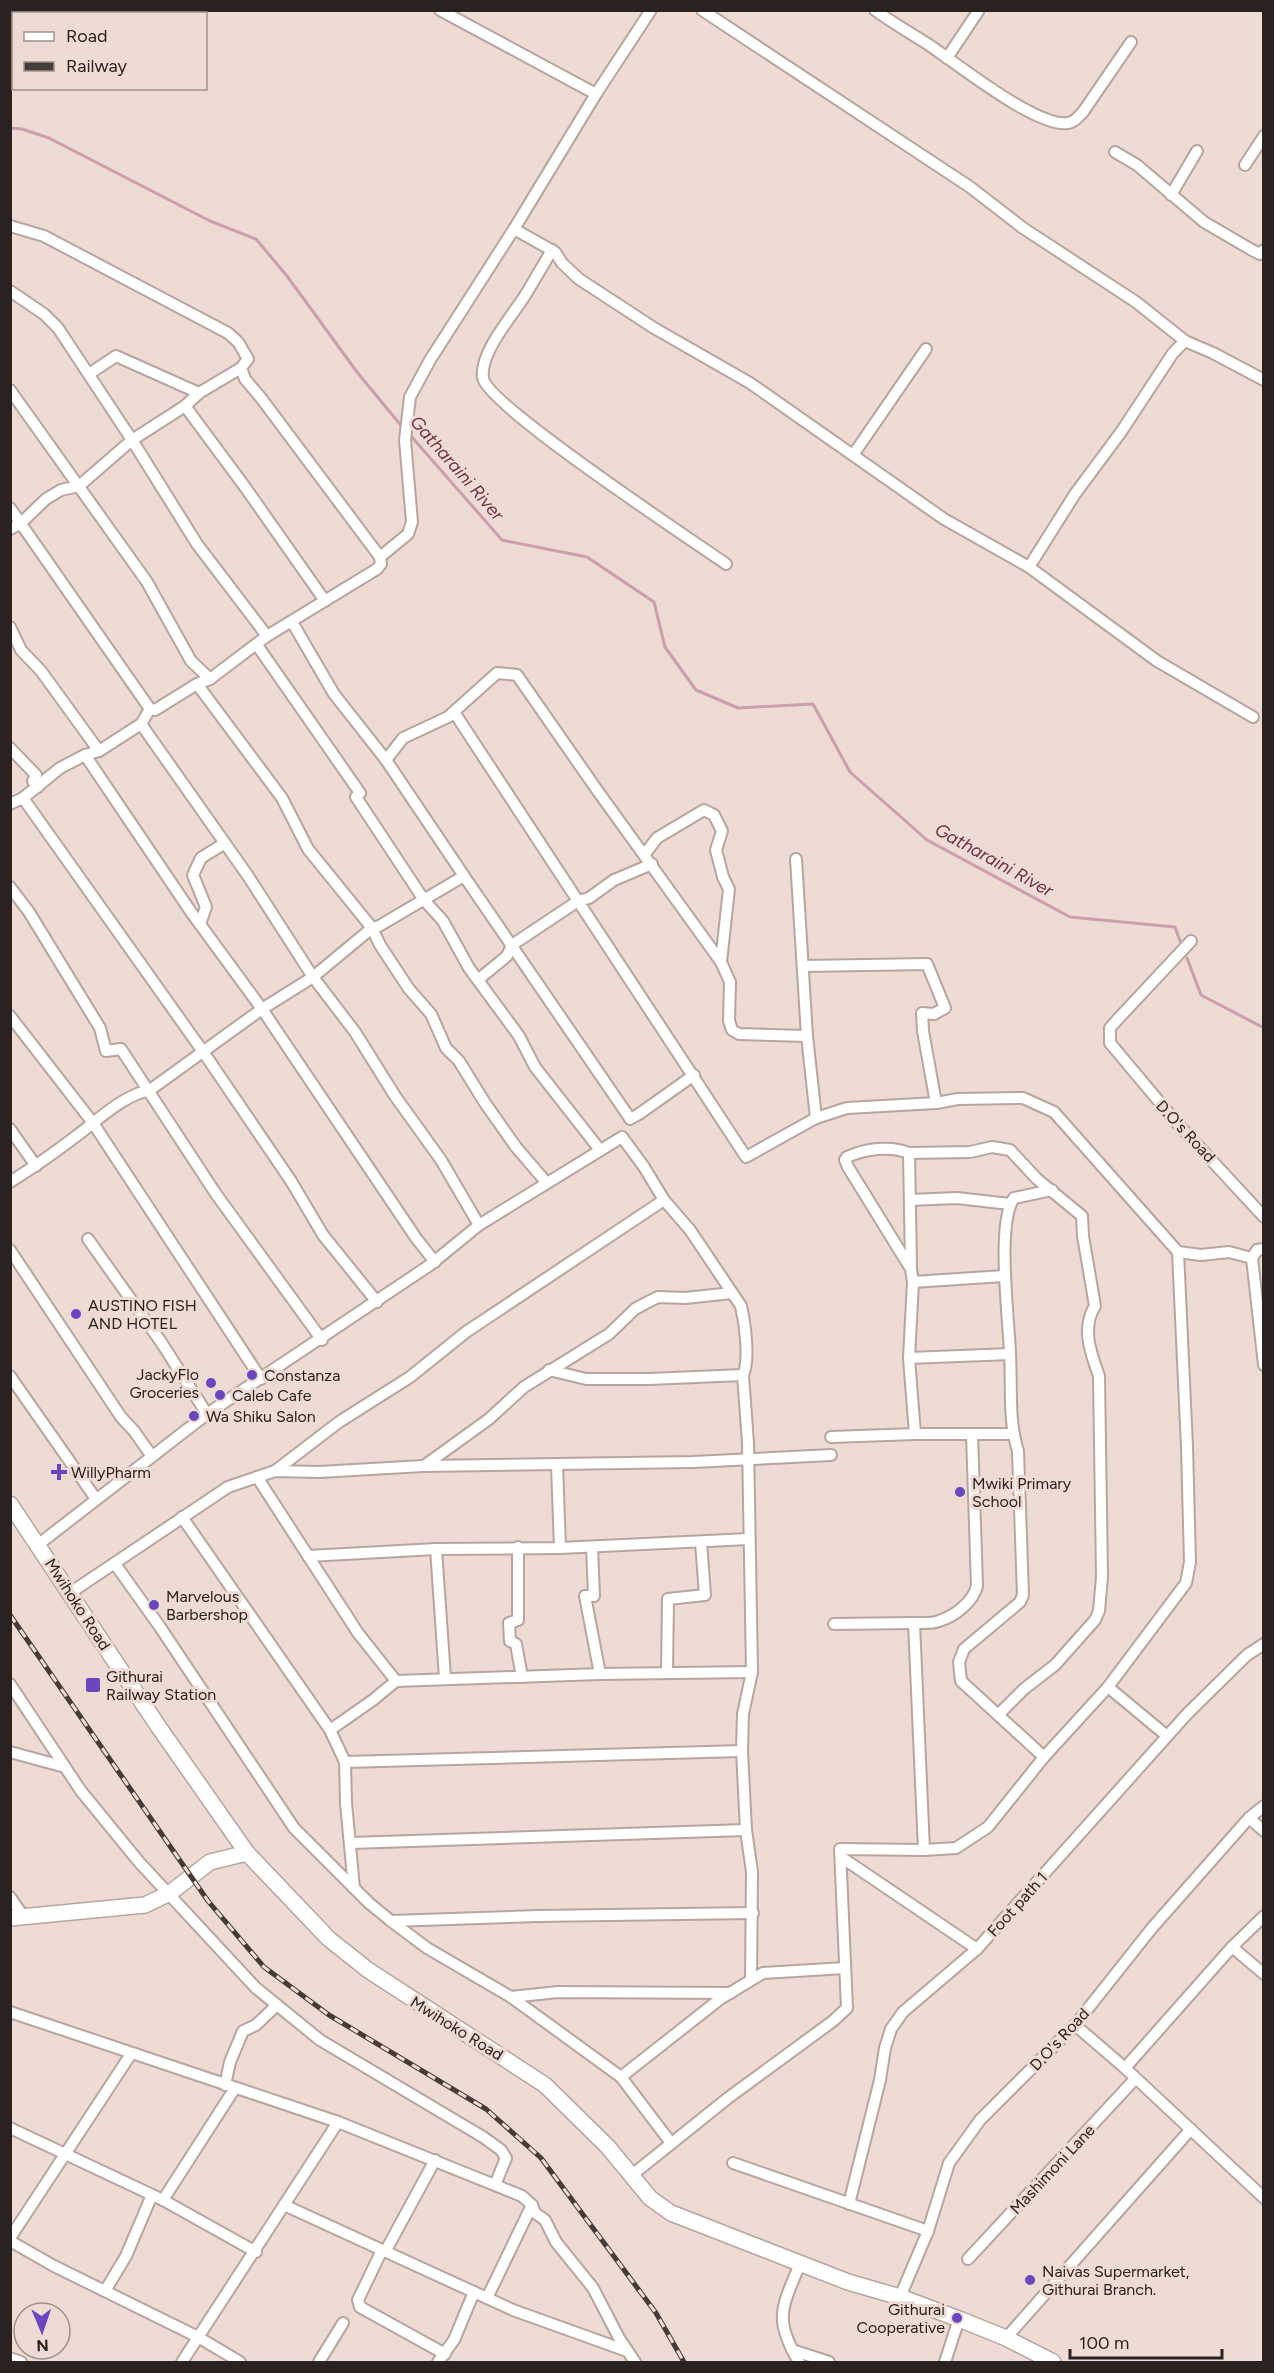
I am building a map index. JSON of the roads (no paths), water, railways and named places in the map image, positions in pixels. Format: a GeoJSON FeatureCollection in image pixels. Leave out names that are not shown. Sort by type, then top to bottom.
{"type":"FeatureCollection","features":[{"type":"Feature","properties":{"kind":"street"},"geometry":{"type":"LineString","coordinates":[[380,557],[408,534],[412,522],[405,440],[410,396],[430,360],[514,229],[596,94],[651,10]]}},
{"type":"Feature","properties":{"kind":"street"},"geometry":{"type":"LineString","coordinates":[[702,10],[970,187],[1023,228],[1136,302],[1185,342],[1213,352],[1263,380]]}},
{"type":"Feature","properties":{"kind":"street"},"geometry":{"type":"LineString","coordinates":[[875,10],[972,76],[1030,112],[1048,120],[1068,123],[1083,112],[1131,42]]}},
{"type":"Feature","properties":{"kind":"street"},"geometry":{"type":"LineString","coordinates":[[947,58],[979,10]]}},
{"type":"Feature","properties":{"kind":"street"},"geometry":{"type":"LineString","coordinates":[[446,12],[596,94]]}},
{"type":"Feature","properties":{"kind":"street"},"geometry":{"type":"LineString","coordinates":[[1245,165],[1263,135]]}},
{"type":"Feature","properties":{"kind":"street"},"geometry":{"type":"LineString","coordinates":[[1171,195],[1197,151]]}},
{"type":"Feature","properties":{"kind":"street"},"geometry":{"type":"LineString","coordinates":[[1115,152],[1137,165],[1204,222],[1262,253]]}},
{"type":"Feature","properties":{"kind":"street"},"geometry":{"type":"LineString","coordinates":[[10,226],[44,236],[228,333],[238,342],[248,359],[241,368],[199,393],[184,406],[132,440],[79,486],[61,490],[46,499],[21,523],[10,529]]}},
{"type":"Feature","properties":{"kind":"street"},"geometry":{"type":"LineString","coordinates":[[514,229],[552,250],[579,279],[659,332],[750,383],[944,519],[1029,567],[1157,661],[1253,717]]}},
{"type":"Feature","properties":{"kind":"street"},"geometry":{"type":"LineString","coordinates":[[552,250],[493,344],[485,363],[483,379],[490,392],[546,438],[726,564]]}},
{"type":"Feature","properties":{"kind":"street"},"geometry":{"type":"LineString","coordinates":[[10,291],[51,320],[89,374],[197,544],[267,636]]}},
{"type":"Feature","properties":{"kind":"street"},"geometry":{"type":"LineString","coordinates":[[1029,567],[1075,494],[1121,432],[1173,353],[1185,342]]}},
{"type":"Feature","properties":{"kind":"street"},"geometry":{"type":"LineString","coordinates":[[853,454],[926,348]]}},
{"type":"Feature","properties":{"kind":"street"},"geometry":{"type":"LineString","coordinates":[[89,374],[116,356],[199,393]]}},
{"type":"Feature","properties":{"kind":"street"},"geometry":{"type":"LineString","coordinates":[[10,508],[150,708],[155,710],[197,684],[210,679],[267,636],[325,602],[377,569],[381,564],[380,557],[245,379],[241,368]]}},
{"type":"Feature","properties":{"kind":"street"},"geometry":{"type":"LineString","coordinates":[[10,390],[147,582],[191,661],[210,679]]}},
{"type":"Feature","properties":{"kind":"street"},"geometry":{"type":"LineString","coordinates":[[184,406],[245,487],[325,602]]}},
{"type":"Feature","properties":{"kind":"street"},"geometry":{"type":"LineString","coordinates":[[292,622],[334,694],[386,760],[563,1024],[630,1119],[694,1075]]}},
{"type":"Feature","properties":{"kind":"street"},"geometry":{"type":"LineString","coordinates":[[10,627],[21,650],[41,671],[99,751]]}},
{"type":"Feature","properties":{"kind":"street"},"geometry":{"type":"LineString","coordinates":[[257,645],[360,793],[356,797],[424,900],[443,921],[469,968],[519,1036],[535,1067],[600,1150]]}},
{"type":"Feature","properties":{"kind":"street"},"geometry":{"type":"LineString","coordinates":[[386,760],[403,738],[448,717],[497,673],[517,675],[721,962],[730,982],[729,1021],[732,1030],[739,1034],[807,1036]]}},
{"type":"Feature","properties":{"kind":"street"},"geometry":{"type":"LineString","coordinates":[[197,684],[282,798],[308,849],[372,928],[409,989],[431,1014],[446,1048],[459,1061],[516,1147],[546,1182]]}},
{"type":"Feature","properties":{"kind":"street"},"geometry":{"type":"LineString","coordinates":[[10,804],[23,798],[60,768],[85,755],[99,751],[141,724],[150,708]]}},
{"type":"Feature","properties":{"kind":"street"},"geometry":{"type":"LineString","coordinates":[[454,712],[746,1157],[816,1118],[847,1108],[1006,1097],[1023,1098],[1054,1112],[1178,1252],[1190,1569],[1183,1590],[1108,1686],[1044,1757],[979,1835],[956,1848],[840,1849],[847,2008],[728,2098],[632,2175]]}},
{"type":"Feature","properties":{"kind":"street"},"geometry":{"type":"LineString","coordinates":[[141,724],[225,843],[314,977],[355,1032],[441,1160],[479,1225]]}},
{"type":"Feature","properties":{"kind":"street"},"geometry":{"type":"LineString","coordinates":[[10,748],[36,775],[33,781],[38,787]]}},
{"type":"Feature","properties":{"kind":"street"},"geometry":{"type":"LineString","coordinates":[[85,755],[200,924],[262,1009],[410,1229],[435,1262]]}},
{"type":"Feature","properties":{"kind":"street"},"geometry":{"type":"LineString","coordinates":[[23,798],[204,1053],[291,1181],[323,1235],[377,1302]]}},
{"type":"Feature","properties":{"kind":"street"},"geometry":{"type":"LineString","coordinates":[[645,854],[657,838],[704,810],[717,819],[722,831],[716,850],[723,877],[729,889],[721,962]]}},
{"type":"Feature","properties":{"kind":"street"},"geometry":{"type":"LineString","coordinates":[[200,924],[206,907],[193,875],[201,858],[225,843]]}},
{"type":"Feature","properties":{"kind":"street"},"geometry":{"type":"LineString","coordinates":[[796,858],[807,1036],[816,1118]]}},
{"type":"Feature","properties":{"kind":"street"},"geometry":{"type":"LineString","coordinates":[[479,979],[507,957],[512,945],[578,901],[589,898],[614,880],[652,864]]}},
{"type":"Feature","properties":{"kind":"street"},"geometry":{"type":"LineString","coordinates":[[10,1182],[140,1092],[150,1090],[204,1053],[262,1009],[314,977],[372,928],[464,876]]}},
{"type":"Feature","properties":{"kind":"street"},"geometry":{"type":"LineString","coordinates":[[10,887],[29,912],[100,1028],[106,1051],[121,1049],[216,1194],[322,1340]]}},
{"type":"Feature","properties":{"kind":"street","name":"D.O's Road"},"geometry":{"type":"LineString","coordinates":[[1191,942],[1117,1020],[1110,1029],[1110,1043],[1177,1123],[1263,1217]]}},
{"type":"Feature","properties":{"kind":"street"},"geometry":{"type":"LineString","coordinates":[[803,966],[927,964],[945,1008],[934,1014],[922,1013],[936,1103]]}},
{"type":"Feature","properties":{"kind":"street"},"geometry":{"type":"LineString","coordinates":[[10,1016],[93,1124],[261,1379]]}},
{"type":"Feature","properties":{"kind":"street"},"geometry":{"type":"LineString","coordinates":[[10,1129],[36,1166]]}},
{"type":"Feature","properties":{"kind":"street"},"geometry":{"type":"LineString","coordinates":[[39,1544],[207,1414],[322,1340],[435,1262],[479,1225],[622,1137],[640,1160],[664,1200],[690,1230],[741,1306],[744,1320],[747,1367],[744,1375],[752,1672],[743,1714],[742,1751],[746,1830],[752,1872],[751,1980]]}},
{"type":"Feature","properties":{"kind":"street"},"geometry":{"type":"LineString","coordinates":[[911,1269],[848,1167],[847,1157],[862,1151],[900,1149],[909,1153],[970,1152],[992,1147],[1010,1150],[1037,1179],[1082,1216],[1083,1236],[1095,1306],[1089,1316],[1089,1348],[1099,1376],[1102,1545],[1100,1611],[1095,1620],[1055,1665],[1024,1689],[999,1714]]}},
{"type":"Feature","properties":{"kind":"street"},"geometry":{"type":"LineString","coordinates":[[909,1153],[913,1282],[909,1358],[915,1434]]}},
{"type":"Feature","properties":{"kind":"street"},"geometry":{"type":"LineString","coordinates":[[1044,1757],[961,1681],[958,1662],[964,1649],[1020,1602],[1023,1595],[1018,1451],[1013,1434],[1004,1276],[1010,1204],[1014,1198],[1052,1190]]}},
{"type":"Feature","properties":{"kind":"street"},"geometry":{"type":"LineString","coordinates":[[910,1200],[957,1198],[1010,1204]]}},
{"type":"Feature","properties":{"kind":"street"},"geometry":{"type":"LineString","coordinates":[[70,1593],[228,1487],[275,1471],[339,1422],[410,1377],[466,1332],[664,1200]]}},
{"type":"Feature","properties":{"kind":"street"},"geometry":{"type":"LineString","coordinates":[[88,1239],[161,1342],[207,1414]]}},
{"type":"Feature","properties":{"kind":"street"},"geometry":{"type":"LineString","coordinates":[[1263,1249],[1257,1250],[1252,1258],[1260,1313],[1263,1365]]}},
{"type":"Feature","properties":{"kind":"street"},"geometry":{"type":"LineString","coordinates":[[10,1250],[121,1417],[152,1455]]}},
{"type":"Feature","properties":{"kind":"street"},"geometry":{"type":"LineString","coordinates":[[1178,1252],[1201,1255],[1229,1252],[1252,1258]]}},
{"type":"Feature","properties":{"kind":"street"},"geometry":{"type":"LineString","coordinates":[[913,1282],[1004,1276]]}},
{"type":"Feature","properties":{"kind":"street"},"geometry":{"type":"LineString","coordinates":[[423,1466],[489,1419],[524,1387],[609,1334],[635,1309],[658,1297],[685,1298],[732,1293]]}},
{"type":"Feature","properties":{"kind":"street"},"geometry":{"type":"LineString","coordinates":[[909,1358],[1010,1354]]}},
{"type":"Feature","properties":{"kind":"street"},"geometry":{"type":"LineString","coordinates":[[549,1370],[586,1379],[744,1375]]}},
{"type":"Feature","properties":{"kind":"street"},"geometry":{"type":"LineString","coordinates":[[10,1376],[96,1498]]}},
{"type":"Feature","properties":{"kind":"street"},"geometry":{"type":"LineString","coordinates":[[834,1624],[938,1622],[953,1614],[974,1597],[977,1586],[972,1434]]}},
{"type":"Feature","properties":{"kind":"street"},"geometry":{"type":"LineString","coordinates":[[831,1437],[1013,1434]]}},
{"type":"Feature","properties":{"kind":"street"},"geometry":{"type":"LineString","coordinates":[[275,1471],[319,1472],[423,1466],[557,1465],[831,1455]]}},
{"type":"Feature","properties":{"kind":"street"},"geometry":{"type":"LineString","coordinates":[[557,1465],[560,1548]]}},
{"type":"Feature","properties":{"kind":"street"},"geometry":{"type":"LineString","coordinates":[[257,1477],[358,1633],[396,1681]]}},
{"type":"Feature","properties":{"kind":"street","name":"Mwihoko Road"},"geometry":{"type":"LineString","coordinates":[[10,1504],[39,1544],[158,1726],[247,1854],[284,1894],[347,1955],[386,1983],[545,2085],[608,2147],[650,2198],[671,2213],[848,2282],[959,2319],[1006,2338],[1053,2362]]}},
{"type":"Feature","properties":{"kind":"street"},"geometry":{"type":"LineString","coordinates":[[182,1517],[330,1730],[345,1762],[346,1803],[354,1888]]}},
{"type":"Feature","properties":{"kind":"street"},"geometry":{"type":"LineString","coordinates":[[308,1556],[436,1549],[592,1547],[748,1539]]}},
{"type":"Feature","properties":{"kind":"street"},"geometry":{"type":"LineString","coordinates":[[668,1673],[668,1599],[705,1595],[701,1542]]}},
{"type":"Feature","properties":{"kind":"street"},"geometry":{"type":"LineString","coordinates":[[518,1547],[518,1620],[509,1623],[510,1641],[516,1644],[522,1677]]}},
{"type":"Feature","properties":{"kind":"street"},"geometry":{"type":"LineString","coordinates":[[592,1547],[594,1596],[585,1596],[600,1674]]}},
{"type":"Feature","properties":{"kind":"street"},"geometry":{"type":"LineString","coordinates":[[436,1549],[445,1678]]}},
{"type":"Feature","properties":{"kind":"street"},"geometry":{"type":"LineString","coordinates":[[115,1564],[160,1627],[294,1828],[354,1888],[427,1948],[511,1997],[621,2077],[671,2143]]}},
{"type":"Feature","properties":{"kind":"street"},"geometry":{"type":"LineString","coordinates":[[914,1623],[924,1850]]}},
{"type":"Feature","properties":{"kind":"street","name":"Foot path 1"},"geometry":{"type":"LineString","coordinates":[[849,2204],[891,2029],[903,2012],[977,1948],[1167,1736],[1247,1655],[1263,1644]]}},
{"type":"Feature","properties":{"kind":"street"},"geometry":{"type":"LineString","coordinates":[[330,1730],[374,1700],[396,1681],[600,1674],[752,1672]]}},
{"type":"Feature","properties":{"kind":"street"},"geometry":{"type":"LineString","coordinates":[[10,1683],[65,1767],[139,1862],[256,1988],[320,2040],[501,2150],[506,2158],[495,2185]]}},
{"type":"Feature","properties":{"kind":"street"},"geometry":{"type":"LineString","coordinates":[[1108,1686],[1167,1736]]}},
{"type":"Feature","properties":{"kind":"street"},"geometry":{"type":"LineString","coordinates":[[345,1762],[742,1751]]}},
{"type":"Feature","properties":{"kind":"street"},"geometry":{"type":"LineString","coordinates":[[10,1752],[65,1767]]}},
{"type":"Feature","properties":{"kind":"street","name":"D.O's Road"},"geometry":{"type":"LineString","coordinates":[[900,2298],[928,2231],[949,2163],[980,2120],[1075,2025],[1152,1928],[1249,1818],[1263,1806]]}},
{"type":"Feature","properties":{"kind":"street"},"geometry":{"type":"LineString","coordinates":[[1249,1818],[1263,1830]]}},
{"type":"Feature","properties":{"kind":"street"},"geometry":{"type":"LineString","coordinates":[[351,1843],[746,1830]]}},
{"type":"Feature","properties":{"kind":"street"},"geometry":{"type":"LineString","coordinates":[[10,1898],[17,1917],[135,1907],[145,1905],[170,1893],[190,1875],[210,1862],[247,1854]]}},
{"type":"Feature","properties":{"kind":"street"},"geometry":{"type":"LineString","coordinates":[[841,1857],[977,1948]]}},
{"type":"Feature","properties":{"kind":"street"},"geometry":{"type":"LineString","coordinates":[[392,1921],[753,1913]]}},
{"type":"Feature","properties":{"kind":"street"},"geometry":{"type":"LineString","coordinates":[[1125,2068],[1232,1947],[1263,1916]]}},
{"type":"Feature","properties":{"kind":"street"},"geometry":{"type":"LineString","coordinates":[[1232,1947],[1263,1974]]}},
{"type":"Feature","properties":{"kind":"street"},"geometry":{"type":"LineString","coordinates":[[621,2077],[731,1993],[763,1973],[845,1968]]}},
{"type":"Feature","properties":{"kind":"street"},"geometry":{"type":"LineString","coordinates":[[511,1997],[558,1992],[731,1993]]}},
{"type":"Feature","properties":{"kind":"street"},"geometry":{"type":"LineString","coordinates":[[105,2291],[158,2198],[230,2087],[230,2062],[243,2031],[256,2025],[278,2005]]}},
{"type":"Feature","properties":{"kind":"street"},"geometry":{"type":"LineString","coordinates":[[10,2012],[339,2122],[522,2196],[532,2205],[535,2213],[545,2220],[556,2242],[593,2288],[630,2358]]}},
{"type":"Feature","properties":{"kind":"street"},"geometry":{"type":"LineString","coordinates":[[1075,2025],[1125,2068],[1263,2198]]}},
{"type":"Feature","properties":{"kind":"street"},"geometry":{"type":"LineString","coordinates":[[131,2054],[10,2240],[198,2337],[240,2362]]}},
{"type":"Feature","properties":{"kind":"street","name":"Mashimoni Lane"},"geometry":{"type":"LineString","coordinates":[[968,2259],[1135,2079]]}},
{"type":"Feature","properties":{"kind":"street"},"geometry":{"type":"LineString","coordinates":[[182,2362],[339,2122]]}},
{"type":"Feature","properties":{"kind":"street"},"geometry":{"type":"LineString","coordinates":[[10,2128],[158,2198],[256,2252]]}},
{"type":"Feature","properties":{"kind":"street"},"geometry":{"type":"LineString","coordinates":[[1006,2338],[1191,2129]]}},
{"type":"Feature","properties":{"kind":"street"},"geometry":{"type":"LineString","coordinates":[[435,2160],[383,2251],[358,2300],[360,2307],[442,2358],[454,2340],[474,2292]]}},
{"type":"Feature","properties":{"kind":"street"},"geometry":{"type":"LineString","coordinates":[[734,2163],[928,2231]]}},
{"type":"Feature","properties":{"kind":"street"},"geometry":{"type":"LineString","coordinates":[[284,2205],[513,2310],[630,2358]]}},
{"type":"Feature","properties":{"kind":"street"},"geometry":{"type":"LineString","coordinates":[[487,2298],[532,2205]]}},
{"type":"Feature","properties":{"kind":"street"},"geometry":{"type":"LineString","coordinates":[[799,2362],[782,2326],[782,2311],[800,2264]]}},
{"type":"Feature","properties":{"kind":"street"},"geometry":{"type":"LineString","coordinates":[[945,2362],[959,2319]]}},
{"type":"Feature","properties":{"kind":"street"},"geometry":{"type":"LineString","coordinates":[[319,2362],[343,2324]]}},
{"type":"Feature","properties":{"kind":"street"},"geometry":{"type":"LineString","coordinates":[[792,2350],[830,2362]]}},
{"type":"Feature","properties":{"kind":"street"},"geometry":{"type":"LineString","coordinates":[[10,2358],[21,2362]]}},
{"type":"Feature","properties":{"kind":"waterway","name":"Gatharaini River"},"geometry":{"type":"LineString","coordinates":[[10,128],[22,129],[49,138],[210,221],[256,239],[287,276],[357,372],[403,428]]}},
{"type":"Feature","properties":{"kind":"waterway","name":"Gatharaini River"},"geometry":{"type":"LineString","coordinates":[[410,435],[502,540],[587,557],[654,602],[665,647],[696,690],[738,708],[813,704],[850,772],[927,840],[1070,917],[1175,927],[1180,941]]}},
{"type":"Feature","properties":{"kind":"waterway","name":"Gatharaini River"},"geometry":{"type":"LineString","coordinates":[[1187,958],[1201,995],[1264,1028]]}},
{"type":"Feature","properties":{"kind":"railway"},"geometry":{"type":"LineString","coordinates":[[10,1615],[208,1901],[264,1967],[329,2015],[486,2109],[541,2158],[656,2313],[684,2362]]}},
{"type":"Feature","properties":{"kind":"place","name":"AUSTINO FISH AND HOTEL"},"geometry":{"type":"Point","coordinates":[76,1314]}},
{"type":"Feature","properties":{"kind":"place","name":"Constanza"},"geometry":{"type":"Point","coordinates":[252,1375]}},
{"type":"Feature","properties":{"kind":"place","name":"JackyFlo Groceries"},"geometry":{"type":"Point","coordinates":[211,1383]}},
{"type":"Feature","properties":{"kind":"place","name":"Caleb Cafe"},"geometry":{"type":"Point","coordinates":[220,1395]}},
{"type":"Feature","properties":{"kind":"place","name":"Wa Shiku Salon"},"geometry":{"type":"Point","coordinates":[194,1416]}},
{"type":"Feature","properties":{"kind":"place","name":"WillyPharm"},"geometry":{"type":"Point","coordinates":[59,1472]}},
{"type":"Feature","properties":{"kind":"place","name":"Mwiki Primary School"},"geometry":{"type":"Point","coordinates":[960,1492]}},
{"type":"Feature","properties":{"kind":"place","name":"Marvelous Barbershop"},"geometry":{"type":"Point","coordinates":[154,1605]}},
{"type":"Feature","properties":{"kind":"place","name":"Githurai Railway Station"},"geometry":{"type":"Point","coordinates":[93,1685]}},
{"type":"Feature","properties":{"kind":"place","name":"Naivas Supermarket, Githurai Branch."},"geometry":{"type":"Point","coordinates":[1030,2280]}},
{"type":"Feature","properties":{"kind":"place","name":"Githurai Cooperative"},"geometry":{"type":"Point","coordinates":[957,2318]}}]}
